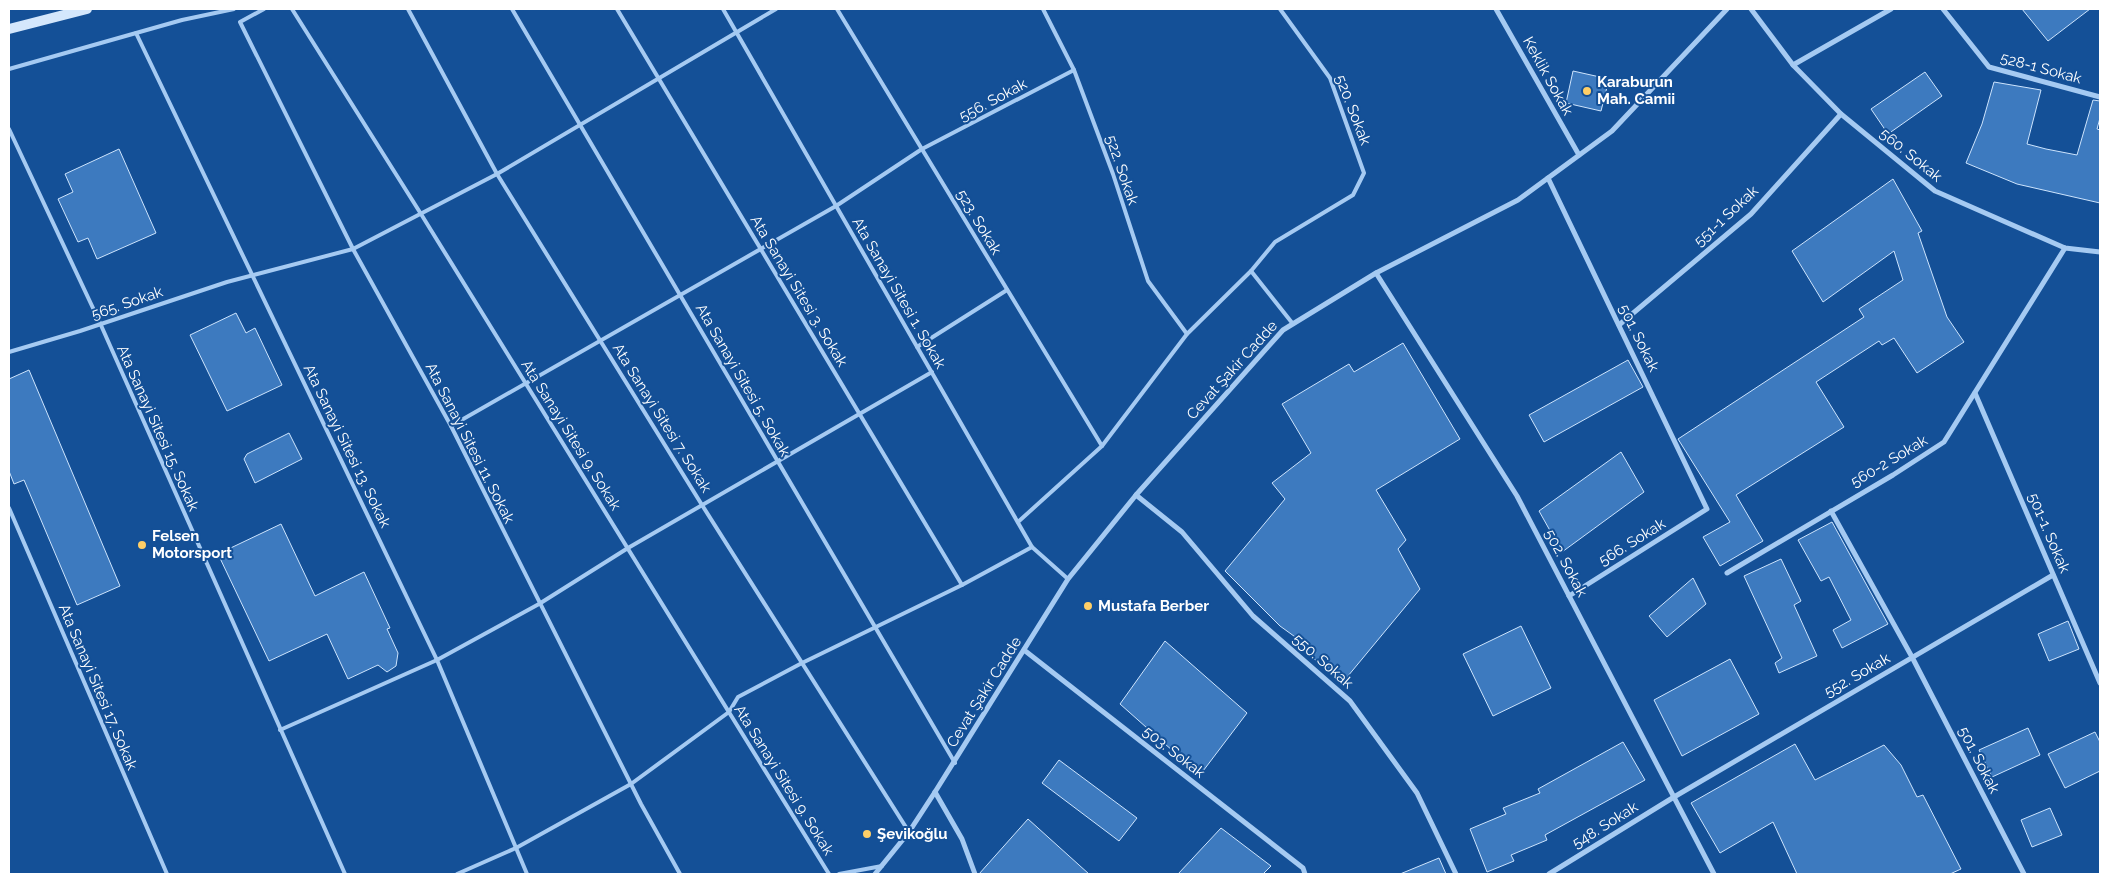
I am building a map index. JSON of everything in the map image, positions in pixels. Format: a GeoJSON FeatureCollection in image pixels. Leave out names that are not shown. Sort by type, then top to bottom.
{"type":"FeatureCollection","features":[{"type":"Feature","properties":{"kind":"main road"},"geometry":{"type":"LineString","coordinates":[[9,29],[86,9]]}},
{"type":"Feature","properties":{"kind":"street","name":"Keklik Sokak"},"geometry":{"type":"LineString","coordinates":[[1496,9],[1579,155]]}},
{"type":"Feature","properties":{"kind":"street","name":"Cevat Şakir Cadde"},"geometry":{"type":"LineString","coordinates":[[875,874],[909,832],[1068,579],[1136,495],[1283,330],[1376,273],[1518,200],[1612,131],[1727,9]]}},
{"type":"Feature","properties":{"kind":"street","name":"560. Sokak"},"geometry":{"type":"LineString","coordinates":[[1751,9],[1793,65],[1840,114],[1935,191],[2065,248],[2100,252]]}},
{"type":"Feature","properties":{"kind":"street"},"geometry":{"type":"LineString","coordinates":[[1793,65],[1891,9]]}},
{"type":"Feature","properties":{"kind":"street","name":"528-1 Sokak"},"geometry":{"type":"LineString","coordinates":[[1943,9],[1989,67],[2100,97]]}},
{"type":"Feature","properties":{"kind":"street","name":"551-1 Sokak"},"geometry":{"type":"LineString","coordinates":[[1619,326],[1751,214],[1840,114]]}},
{"type":"Feature","properties":{"kind":"street","name":"501. Sokak"},"geometry":{"type":"LineString","coordinates":[[1548,178],[1707,509]]}},
{"type":"Feature","properties":{"kind":"street","name":"560-2 Sokak"},"geometry":{"type":"LineString","coordinates":[[1726,573],[1893,475],[1944,442],[2065,248]]}},
{"type":"Feature","properties":{"kind":"street","name":"502. Sokak"},"geometry":{"type":"LineString","coordinates":[[1376,273],[1516,496],[1714,874]]}},
{"type":"Feature","properties":{"kind":"street","name":"501-1. Sokak"},"geometry":{"type":"LineString","coordinates":[[1975,393],[2100,684]]}},
{"type":"Feature","properties":{"kind":"street","name":"550. Sokak"},"geometry":{"type":"LineString","coordinates":[[1136,495],[1182,532],[1253,616],[1350,701],[1416,792],[1456,874]]}},
{"type":"Feature","properties":{"kind":"street","name":"566. Sokak"},"geometry":{"type":"LineString","coordinates":[[1569,596],[1707,509]]}},
{"type":"Feature","properties":{"kind":"street","name":"501. Sokak"},"geometry":{"type":"LineString","coordinates":[[1831,510],[1912,657],[2024,874]]}},
{"type":"Feature","properties":{"kind":"street","name":"552. Sokak"},"geometry":{"type":"LineString","coordinates":[[1674,797],[2053,575]]}},
{"type":"Feature","properties":{"kind":"street","name":"503. Sokak"},"geometry":{"type":"LineString","coordinates":[[1024,650],[1303,868],[1305,874]]}},
{"type":"Feature","properties":{"kind":"street"},"geometry":{"type":"LineString","coordinates":[[935,792],[962,839],[975,874]]}},
{"type":"Feature","properties":{"kind":"street","name":"548. Sokak"},"geometry":{"type":"LineString","coordinates":[[1549,874],[1674,797]]}},
{"type":"Feature","properties":{"kind":"lane"},"geometry":{"type":"LineString","coordinates":[[9,69],[182,20],[234,9]]}},
{"type":"Feature","properties":{"kind":"lane","name":"Ata Sanayi Sitesi 11. Sokak"},"geometry":{"type":"LineString","coordinates":[[264,9],[240,22],[353,249],[451,426],[631,784],[680,874]]}},
{"type":"Feature","properties":{"kind":"lane","name":"Ata Sanayi Sitesi 9. Sokak"},"geometry":{"type":"LineString","coordinates":[[292,9],[526,383],[829,874]]}},
{"type":"Feature","properties":{"kind":"lane","name":"Ata Sanayi Sitesi 7. Sokak"},"geometry":{"type":"LineString","coordinates":[[408,9],[497,174],[702,505],[909,832]]}},
{"type":"Feature","properties":{"kind":"lane","name":"Ata Sanayi Sitesi 5. Sokak"},"geometry":{"type":"LineString","coordinates":[[512,9],[954,763]]}},
{"type":"Feature","properties":{"kind":"lane","name":"Ata Sanayi Sitesi 3. Sokak"},"geometry":{"type":"LineString","coordinates":[[617,9],[962,585]]}},
{"type":"Feature","properties":{"kind":"lane","name":"Ata Sanayi Sitesi 1. Sokak"},"geometry":{"type":"LineString","coordinates":[[723,9],[1032,547],[1068,579]]}},
{"type":"Feature","properties":{"kind":"lane","name":"565. Sokak"},"geometry":{"type":"LineString","coordinates":[[9,352],[252,275],[353,249],[497,174],[776,9]]}},
{"type":"Feature","properties":{"kind":"lane","name":"523. Sokak"},"geometry":{"type":"LineString","coordinates":[[837,9],[1102,446]]}},
{"type":"Feature","properties":{"kind":"lane","name":"522. Sokak"},"geometry":{"type":"LineString","coordinates":[[1043,9],[1074,70],[1113,174],[1148,281],[1187,334]]}},
{"type":"Feature","properties":{"kind":"lane","name":"520. Sokak"},"geometry":{"type":"LineString","coordinates":[[1251,271],[1275,242],[1353,195],[1364,172],[1330,78],[1280,9]]}},
{"type":"Feature","properties":{"kind":"lane","name":"Ata Sanayi Sitesi 13. Sokak"},"geometry":{"type":"LineString","coordinates":[[136,33],[437,660],[527,874]]}},
{"type":"Feature","properties":{"kind":"lane","name":"556. Sokak"},"geometry":{"type":"LineString","coordinates":[[451,426],[836,206],[922,149],[1074,70]]}},
{"type":"Feature","properties":{"kind":"lane","name":"Ata Sanayi Sitesi 15. Sokak"},"geometry":{"type":"LineString","coordinates":[[9,129],[100,323],[345,874]]}},
{"type":"Feature","properties":{"kind":"lane"},"geometry":{"type":"LineString","coordinates":[[1018,522],[1102,446],[1187,334],[1251,271],[1293,324]]}},
{"type":"Feature","properties":{"kind":"lane"},"geometry":{"type":"LineString","coordinates":[[917,347],[1007,290]]}},
{"type":"Feature","properties":{"kind":"lane"},"geometry":{"type":"LineString","coordinates":[[280,730],[437,660],[539,604],[628,548],[932,372]]}},
{"type":"Feature","properties":{"kind":"lane","name":"Ata Sanayi Sitesi 17. Sokak"},"geometry":{"type":"LineString","coordinates":[[9,508],[167,874]]}},
{"type":"Feature","properties":{"kind":"lane"},"geometry":{"type":"LineString","coordinates":[[457,874],[516,848],[631,784],[729,712],[738,697],[802,663],[962,585],[1032,547]]}},
{"type":"Feature","properties":{"kind":"lane"},"geometry":{"type":"LineString","coordinates":[[839,874],[882,866]]}},
{"type":"Feature","properties":{"kind":"building"},"geometry":{"type":"Polygon","coordinates":[[[2022,9],[2090,9],[2048,41],[2022,9]]]}},
{"type":"Feature","properties":{"kind":"building","name":"Karaburun Mah. Camii"},"geometry":{"type":"Polygon","coordinates":[[[1573,71],[1609,79],[1601,111],[1566,103],[1573,71]]]}},
{"type":"Feature","properties":{"kind":"building"},"geometry":{"type":"Polygon","coordinates":[[[1925,72],[1942,96],[1888,134],[1871,109],[1925,72]]]}},
{"type":"Feature","properties":{"kind":"building"},"geometry":{"type":"Polygon","coordinates":[[[1994,82],[2041,90],[2027,144],[2077,155],[2093,100],[2100,101],[2100,118],[2097,129],[2100,130],[2100,203],[2017,184],[1966,163],[1982,124],[1994,82]]]}},
{"type":"Feature","properties":{"kind":"building"},"geometry":{"type":"Polygon","coordinates":[[[119,149],[156,233],[97,259],[88,238],[78,242],[58,199],[73,192],[65,174],[119,149]]]}},
{"type":"Feature","properties":{"kind":"building"},"geometry":{"type":"Polygon","coordinates":[[[1893,179],[1922,231],[1918,233],[1947,317],[1964,342],[1917,373],[1894,338],[1882,345],[1879,341],[1816,382],[1844,427],[1736,495],[1763,541],[1720,566],[1703,537],[1730,522],[1678,439],[1864,317],[1859,309],[1903,280],[1894,251],[1823,302],[1792,251],[1893,179]]]}},
{"type":"Feature","properties":{"kind":"building"},"geometry":{"type":"Polygon","coordinates":[[[236,313],[246,333],[255,328],[282,385],[227,411],[190,335],[236,313]]]}},
{"type":"Feature","properties":{"kind":"building"},"geometry":{"type":"Polygon","coordinates":[[[1403,343],[1460,439],[1376,490],[1406,540],[1398,549],[1420,589],[1343,682],[1312,657],[1316,652],[1280,626],[1225,571],[1285,499],[1272,483],[1311,453],[1282,404],[1349,364],[1354,372],[1403,343]]]}},
{"type":"Feature","properties":{"kind":"building"},"geometry":{"type":"Polygon","coordinates":[[[1628,360],[1643,387],[1544,442],[1529,415],[1628,360]]]}},
{"type":"Feature","properties":{"kind":"building"},"geometry":{"type":"Polygon","coordinates":[[[29,370],[120,586],[77,605],[24,480],[14,484],[9,471],[9,379],[29,370]]]}},
{"type":"Feature","properties":{"kind":"building"},"geometry":{"type":"Polygon","coordinates":[[[289,433],[302,459],[255,483],[244,459],[247,454],[289,433]]]}},
{"type":"Feature","properties":{"kind":"building"},"geometry":{"type":"Polygon","coordinates":[[[1621,452],[1644,492],[1562,552],[1539,511],[1621,452]]]}},
{"type":"Feature","properties":{"kind":"building"},"geometry":{"type":"Polygon","coordinates":[[[1832,522],[1888,624],[1842,648],[1833,630],[1851,620],[1829,577],[1821,581],[1798,540],[1832,522]]]}},
{"type":"Feature","properties":{"kind":"building"},"geometry":{"type":"Polygon","coordinates":[[[281,524],[315,596],[364,572],[390,628],[387,629],[398,653],[396,666],[387,672],[378,665],[348,679],[327,634],[269,661],[218,554],[281,524]]]}},
{"type":"Feature","properties":{"kind":"building"},"geometry":{"type":"Polygon","coordinates":[[[1781,559],[1801,601],[1794,605],[1817,656],[1779,673],[1775,663],[1782,658],[1744,576],[1781,559]]]}},
{"type":"Feature","properties":{"kind":"building"},"geometry":{"type":"Polygon","coordinates":[[[1693,578],[1706,604],[1667,637],[1649,616],[1693,578]]]}},
{"type":"Feature","properties":{"kind":"building"},"geometry":{"type":"Polygon","coordinates":[[[2068,621],[2079,649],[2049,661],[2038,634],[2068,621]]]}},
{"type":"Feature","properties":{"kind":"building"},"geometry":{"type":"Polygon","coordinates":[[[1521,626],[1551,688],[1493,716],[1463,654],[1521,626]]]}},
{"type":"Feature","properties":{"kind":"building"},"geometry":{"type":"Polygon","coordinates":[[[1165,641],[1247,713],[1200,775],[1120,704],[1165,641]]]}},
{"type":"Feature","properties":{"kind":"building"},"geometry":{"type":"Polygon","coordinates":[[[1730,659],[1759,714],[1682,756],[1654,700],[1730,659]]]}},
{"type":"Feature","properties":{"kind":"building"},"geometry":{"type":"Polygon","coordinates":[[[2028,728],[2040,755],[1992,777],[1979,750],[2028,728]]]}},
{"type":"Feature","properties":{"kind":"building"},"geometry":{"type":"Polygon","coordinates":[[[2095,732],[2100,742],[2100,771],[2065,788],[2048,754],[2095,732]]]}},
{"type":"Feature","properties":{"kind":"building"},"geometry":{"type":"Polygon","coordinates":[[[1623,742],[1645,780],[1545,835],[1547,840],[1511,855],[1514,861],[1487,872],[1470,829],[1506,814],[1503,808],[1540,793],[1538,789],[1623,742]]]}},
{"type":"Feature","properties":{"kind":"building"},"geometry":{"type":"Polygon","coordinates":[[[1795,744],[1815,780],[1884,745],[1901,765],[1917,797],[1923,795],[1961,869],[1950,874],[1797,874],[1773,822],[1720,853],[1691,803],[1795,744]]]}},
{"type":"Feature","properties":{"kind":"building"},"geometry":{"type":"Polygon","coordinates":[[[1059,760],[1137,818],[1119,841],[1042,783],[1059,760]]]}},
{"type":"Feature","properties":{"kind":"building"},"geometry":{"type":"Polygon","coordinates":[[[2050,808],[2062,835],[2032,847],[2021,820],[2050,808]]]}},
{"type":"Feature","properties":{"kind":"building"},"geometry":{"type":"Polygon","coordinates":[[[1028,819],[1089,874],[979,874],[1028,819]]]}},
{"type":"Feature","properties":{"kind":"building"},"geometry":{"type":"Polygon","coordinates":[[[1221,828],[1271,866],[1263,874],[1178,874],[1221,828]]]}},
{"type":"Feature","properties":{"kind":"building"},"geometry":{"type":"Polygon","coordinates":[[[1439,858],[1446,874],[1400,874],[1439,858]]]}},
{"type":"Feature","properties":{"kind":"place","name":"Karaburun Mah. Camii"},"geometry":{"type":"Point","coordinates":[1587,91]}},
{"type":"Feature","properties":{"kind":"place","name":"Felsen Motorsport"},"geometry":{"type":"Point","coordinates":[142,545]}},
{"type":"Feature","properties":{"kind":"place","name":"Mustafa Berber"},"geometry":{"type":"Point","coordinates":[1088,606]}},
{"type":"Feature","properties":{"kind":"place","name":"Şevikoğlu"},"geometry":{"type":"Point","coordinates":[867,834]}}]}
